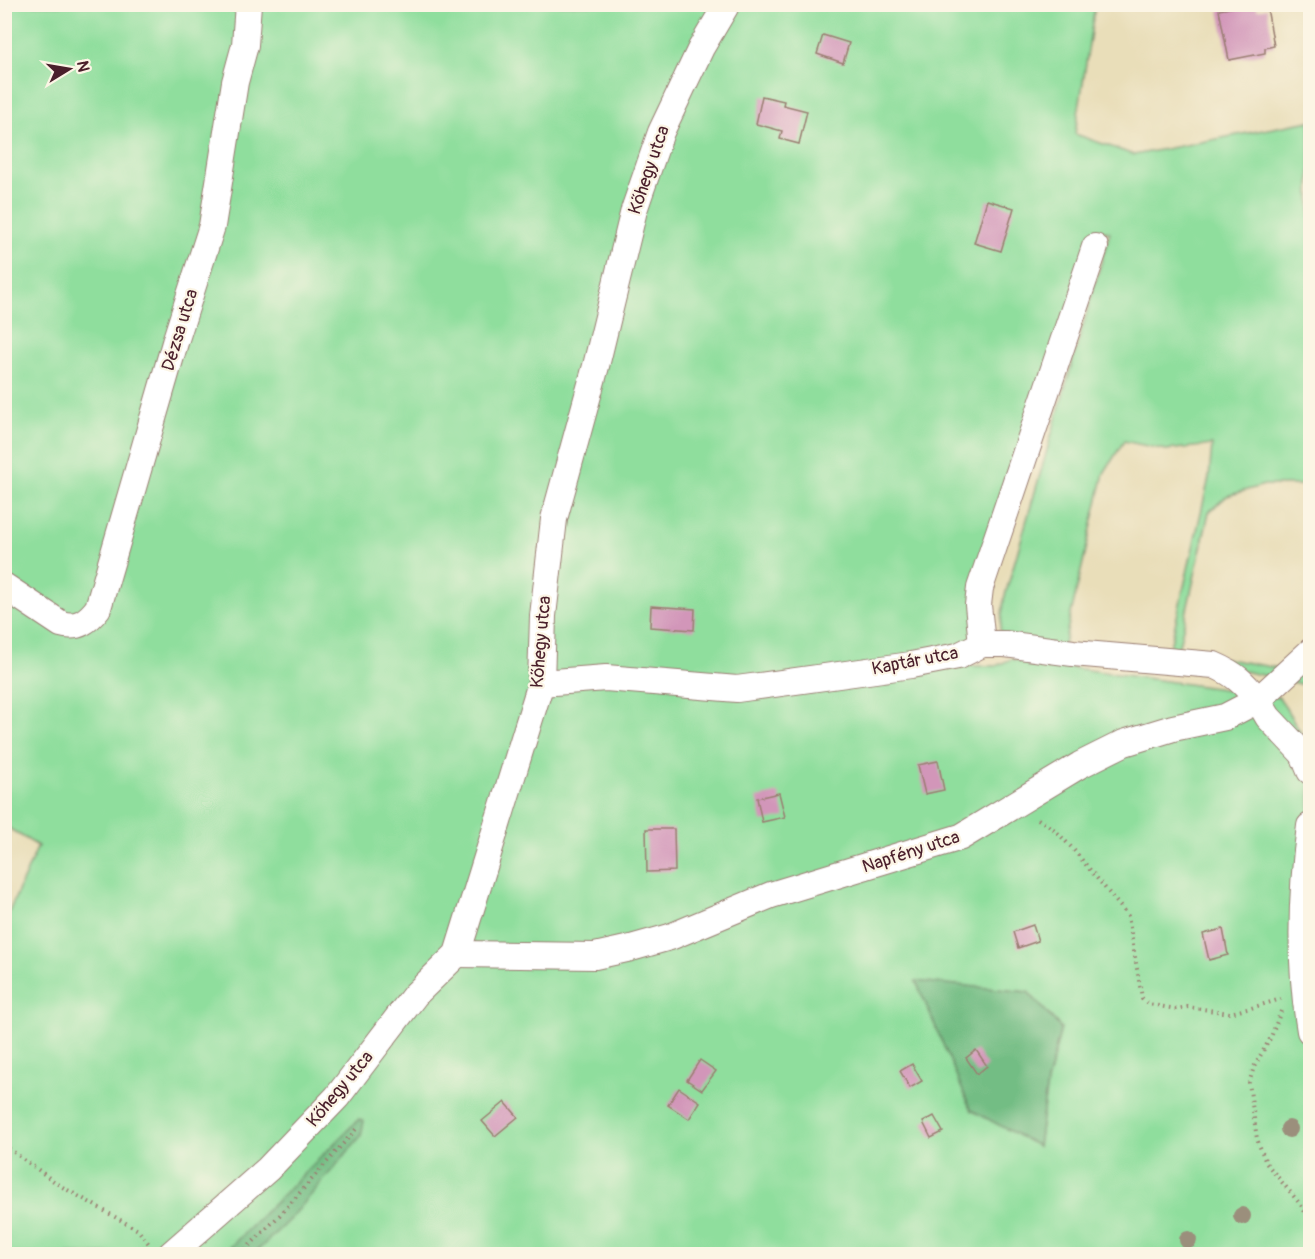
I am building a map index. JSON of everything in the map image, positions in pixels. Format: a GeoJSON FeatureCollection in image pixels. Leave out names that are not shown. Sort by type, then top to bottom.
{"type":"FeatureCollection","features":[{"type":"Feature","properties":{"kind":"street","name":"Dézsa utca"},"geometry":{"type":"LineString","coordinates":[[4,586],[67,626],[80,625],[90,619],[98,608],[176,339],[212,226],[235,82],[245,45],[248,4]]}},
{"type":"Feature","properties":{"kind":"street","name":"Kőhegy utca"},"geometry":{"type":"LineString","coordinates":[[160,1250],[268,1169],[337,1098],[415,994],[457,954],[541,683],[543,616],[554,519],[596,366],[634,210],[661,132],[701,48],[727,4]]}},
{"type":"Feature","properties":{"kind":"street","name":"Kaptár utca"},"geometry":{"type":"LineString","coordinates":[[541,683],[606,678],[737,689],[911,665],[958,656],[982,644],[978,604],[983,577],[1095,247]]}},
{"type":"Feature","properties":{"kind":"street"},"geometry":{"type":"LineString","coordinates":[[982,644],[1005,644],[1073,653],[1214,664],[1233,673],[1242,681],[1258,700],[1268,717],[1303,754],[1311,771]]}},
{"type":"Feature","properties":{"kind":"street","name":"Napfény utca"},"geometry":{"type":"LineString","coordinates":[[457,954],[595,956],[631,948],[670,937],[771,895],[961,837],[1080,765],[1124,743],[1173,728],[1225,717],[1258,700],[1311,652]]}},
{"type":"Feature","properties":{"kind":"street"},"geometry":{"type":"LineString","coordinates":[[1311,826],[1304,891],[1304,963],[1311,1030]]}},
{"type":"Feature","properties":{"kind":"path"},"geometry":{"type":"LineString","coordinates":[[1018,804],[1055,830],[1128,916],[1142,998],[1148,1004],[1176,1009],[1188,1006],[1230,1012],[1285,998],[1271,1037],[1254,1067],[1249,1083],[1257,1139],[1266,1163],[1301,1205],[1311,1221]]}},
{"type":"Feature","properties":{"kind":"path"},"geometry":{"type":"LineString","coordinates":[[241,1254],[282,1213],[357,1128]]}},
{"type":"Feature","properties":{"kind":"path"},"geometry":{"type":"LineString","coordinates":[[4,1145],[59,1185],[138,1230],[160,1250]]}},
{"type":"Feature","properties":{"kind":"green space"},"geometry":{"type":"Polygon","coordinates":[[[5,5],[1095,5],[1075,134],[1134,155],[1310,121],[1310,485],[1264,485],[1227,496],[1209,512],[1178,650],[1310,674],[1310,686],[1243,671],[1167,660],[1209,478],[1212,445],[1166,450],[1124,441],[1104,473],[1063,648],[1007,643],[1000,630],[1004,599],[1110,232],[1099,232],[966,666],[996,666],[1011,659],[1279,697],[1310,748],[1310,1254],[5,1254],[5,921],[38,846],[5,826],[5,5]],[[916,982],[1038,1146],[1047,1082],[1061,1028],[1028,992],[916,982]]]}},
{"type":"Feature","properties":{"kind":"green space"},"geometry":{"type":"Polygon","coordinates":[[[916,981],[1028,992],[1061,1028],[1047,1082],[1038,1146],[971,1110],[916,981]]]}},
{"type":"Feature","properties":{"kind":"green space"},"geometry":{"type":"Polygon","coordinates":[[[359,1119],[364,1121],[361,1136],[293,1216],[254,1254],[223,1254],[359,1119]]]}},
{"type":"Feature","properties":{"kind":"building"},"geometry":{"type":"Polygon","coordinates":[[[1256,4],[1257,10],[1267,8],[1274,46],[1265,48],[1265,53],[1229,60],[1219,10],[1256,4]]]}},
{"type":"Feature","properties":{"kind":"building"},"geometry":{"type":"Polygon","coordinates":[[[823,35],[849,43],[843,63],[817,54],[823,35]]]}},
{"type":"Feature","properties":{"kind":"building"},"geometry":{"type":"Polygon","coordinates":[[[762,96],[784,101],[783,105],[807,111],[799,144],[780,139],[782,131],[756,124],[762,96]]]}},
{"type":"Feature","properties":{"kind":"building"},"geometry":{"type":"Polygon","coordinates":[[[987,200],[1014,208],[1001,251],[974,243],[987,200]]]}},
{"type":"Feature","properties":{"kind":"building"},"geometry":{"type":"Polygon","coordinates":[[[651,606],[695,609],[694,630],[650,627],[651,606]]]}},
{"type":"Feature","properties":{"kind":"building"},"geometry":{"type":"Polygon","coordinates":[[[938,761],[944,790],[925,794],[918,765],[938,761]]]}},
{"type":"Feature","properties":{"kind":"building"},"geometry":{"type":"Polygon","coordinates":[[[779,793],[785,817],[762,822],[757,798],[779,793]]]}},
{"type":"Feature","properties":{"kind":"building"},"geometry":{"type":"Polygon","coordinates":[[[646,829],[674,829],[675,871],[647,872],[646,829]]]}},
{"type":"Feature","properties":{"kind":"building"},"geometry":{"type":"Polygon","coordinates":[[[1033,925],[1038,941],[1018,948],[1013,932],[1033,925]]]}},
{"type":"Feature","properties":{"kind":"building"},"geometry":{"type":"Polygon","coordinates":[[[1223,929],[1228,955],[1209,960],[1203,934],[1223,929]]]}},
{"type":"Feature","properties":{"kind":"building"},"geometry":{"type":"Polygon","coordinates":[[[976,1050],[987,1066],[977,1074],[966,1058],[976,1050]]]}},
{"type":"Feature","properties":{"kind":"building"},"geometry":{"type":"Polygon","coordinates":[[[700,1060],[716,1071],[702,1090],[687,1080],[700,1060]]]}},
{"type":"Feature","properties":{"kind":"building"},"geometry":{"type":"Polygon","coordinates":[[[912,1064],[922,1081],[910,1088],[900,1071],[912,1064]]]}},
{"type":"Feature","properties":{"kind":"building"},"geometry":{"type":"Polygon","coordinates":[[[679,1088],[700,1102],[689,1119],[668,1105],[679,1088]]]}},
{"type":"Feature","properties":{"kind":"building"},"geometry":{"type":"Polygon","coordinates":[[[505,1102],[518,1117],[495,1136],[482,1121],[505,1102]]]}},
{"type":"Feature","properties":{"kind":"building"},"geometry":{"type":"Polygon","coordinates":[[[934,1116],[943,1132],[931,1138],[923,1122],[934,1116]]]}}]}
